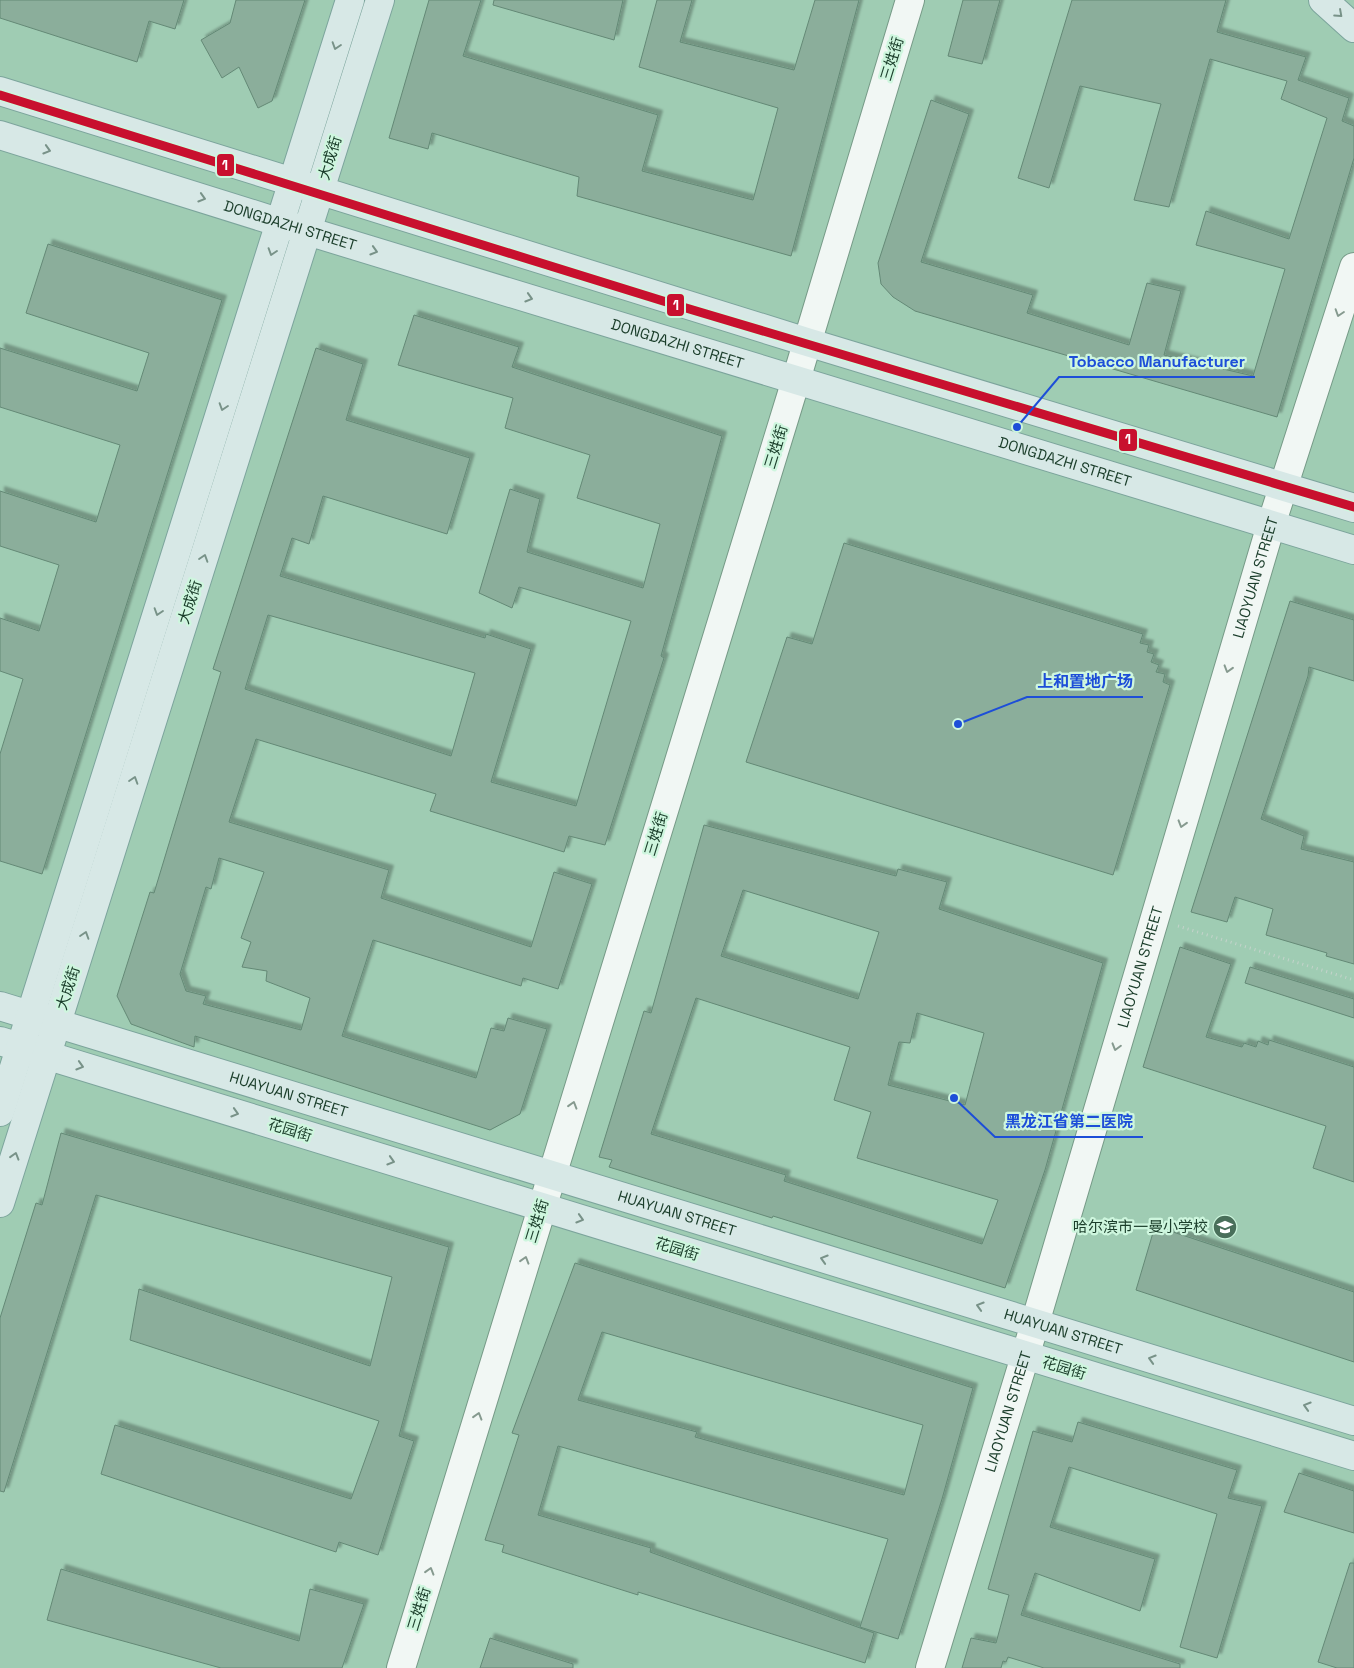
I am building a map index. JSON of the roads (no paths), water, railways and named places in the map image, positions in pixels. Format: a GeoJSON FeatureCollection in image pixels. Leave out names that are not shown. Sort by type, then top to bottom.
{"type":"FeatureCollection","features":[{"type":"Feature","properties":{"kind":"main road","name":"大成街"},"geometry":{"type":"LineString","coordinates":[[0,1112],[10,1044],[30,1016],[350,0]]}},
{"type":"Feature","properties":{"kind":"main road","name":"大成街"},"geometry":{"type":"LineString","coordinates":[[0,1203],[380,0]]}},
{"type":"Feature","properties":{"kind":"main road"},"geometry":{"type":"LineString","coordinates":[[1323,0],[1354,28]]}},
{"type":"Feature","properties":{"kind":"main road"},"geometry":{"type":"LineString","coordinates":[[0,91],[807,342],[1354,508]]}},
{"type":"Feature","properties":{"kind":"main road","name":"DONGDAZHI STREET"},"geometry":{"type":"LineString","coordinates":[[0,135],[281,223],[1354,550]]}},
{"type":"Feature","properties":{"kind":"main road","name":"HUAYUAN STREET"},"geometry":{"type":"LineString","coordinates":[[0,1006],[1354,1420]]}},
{"type":"Feature","properties":{"kind":"main road","name":"花园街"},"geometry":{"type":"LineString","coordinates":[[10,1044],[1354,1456]]}},
{"type":"Feature","properties":{"kind":"street","name":"三姓街"},"geometry":{"type":"LineString","coordinates":[[400,1668],[796,380],[910,0]]}},
{"type":"Feature","properties":{"kind":"street","name":"LIAOYUAN STREET"},"geometry":{"type":"LineString","coordinates":[[930,1668],[1025,1356],[1271,525],[1354,267]]}},
{"type":"Feature","properties":{"kind":"place","name":"Tobacco Manufacturer"},"geometry":{"type":"Point","coordinates":[1017,427]}},
{"type":"Feature","properties":{"kind":"place","name":"上和置地广场"},"geometry":{"type":"Point","coordinates":[958,724]}},
{"type":"Feature","properties":{"kind":"place","name":"黑龙江省第二医院"},"geometry":{"type":"Point","coordinates":[954,1098]}},
{"type":"Feature","properties":{"kind":"place","name":"哈尔滨市一曼小学校"},"geometry":{"type":"Point","coordinates":[1225,1227]}}]}
